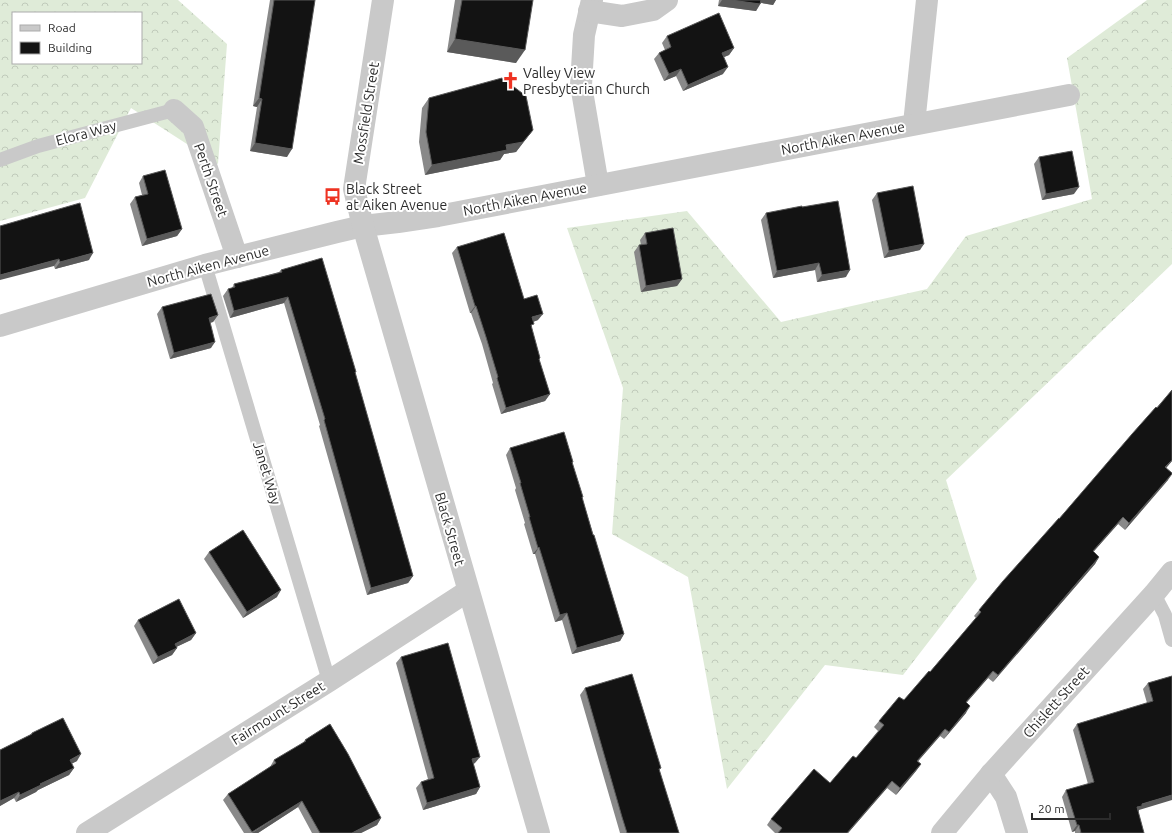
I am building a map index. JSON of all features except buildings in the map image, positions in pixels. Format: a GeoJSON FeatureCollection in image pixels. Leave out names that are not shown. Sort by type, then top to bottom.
{"type":"FeatureCollection","features":[{"type":"Feature","properties":{"kind":"street","name":"Mossfield Street"},"geometry":{"type":"LineString","coordinates":[[362,226],[354,189],[383,0]]}},
{"type":"Feature","properties":{"kind":"street"},"geometry":{"type":"LineString","coordinates":[[598,184],[581,85],[584,35],[590,6],[622,16],[653,10],[666,0]]}},
{"type":"Feature","properties":{"kind":"street","name":"North Aiken Avenue"},"geometry":{"type":"LineString","coordinates":[[914,124],[927,0]]}},
{"type":"Feature","properties":{"kind":"street","name":"North Aiken Avenue"},"geometry":{"type":"LineString","coordinates":[[0,326],[237,257],[362,226],[438,216],[598,184],[1069,95]]}},
{"type":"Feature","properties":{"kind":"street","name":"Perth Street"},"geometry":{"type":"LineString","coordinates":[[174,110],[193,127],[237,257]]}},
{"type":"Feature","properties":{"kind":"street","name":"Black Street"},"geometry":{"type":"LineString","coordinates":[[362,226],[538,833]]}},
{"type":"Feature","properties":{"kind":"street","name":"Chislett Street"},"geometry":{"type":"LineString","coordinates":[[942,833],[991,774],[1154,594],[1172,572]]}},
{"type":"Feature","properties":{"kind":"street","name":"Fairmount Street"},"geometry":{"type":"LineString","coordinates":[[87,833],[329,681],[468,590]]}},
{"type":"Feature","properties":{"kind":"street"},"geometry":{"type":"LineString","coordinates":[[991,774],[1006,797],[1017,833]]}},
{"type":"Feature","properties":{"kind":"lane","name":"Elora Way"},"geometry":{"type":"LineString","coordinates":[[0,160],[38,146],[174,110]]}},
{"type":"Feature","properties":{"kind":"lane","name":"Janet Way"},"geometry":{"type":"LineString","coordinates":[[205,266],[329,681]]}},
{"type":"Feature","properties":{"kind":"lane"},"geometry":{"type":"LineString","coordinates":[[1154,594],[1165,615],[1172,640]]}},
{"type":"Feature","properties":{"kind":"green space"},"geometry":{"type":"Polygon","coordinates":[[[0,0],[178,0],[227,44],[218,164],[131,108],[85,198],[0,221],[0,0]]]}},
{"type":"Feature","properties":{"kind":"green space"},"geometry":{"type":"Polygon","coordinates":[[[1147,0],[1172,0],[1172,264],[946,480],[977,579],[903,675],[825,665],[727,789],[688,577],[612,534],[623,388],[567,228],[687,211],[781,322],[927,289],[966,236],[1092,199],[1067,58],[1147,0]]]}},
{"type":"Feature","properties":{"kind":"place","name":"Valley View Presbyterian Church"},"geometry":{"type":"Point","coordinates":[510,81]}},
{"type":"Feature","properties":{"kind":"place","name":"Black Street at Aiken Avenue"},"geometry":{"type":"Point","coordinates":[333,197]}}]}
